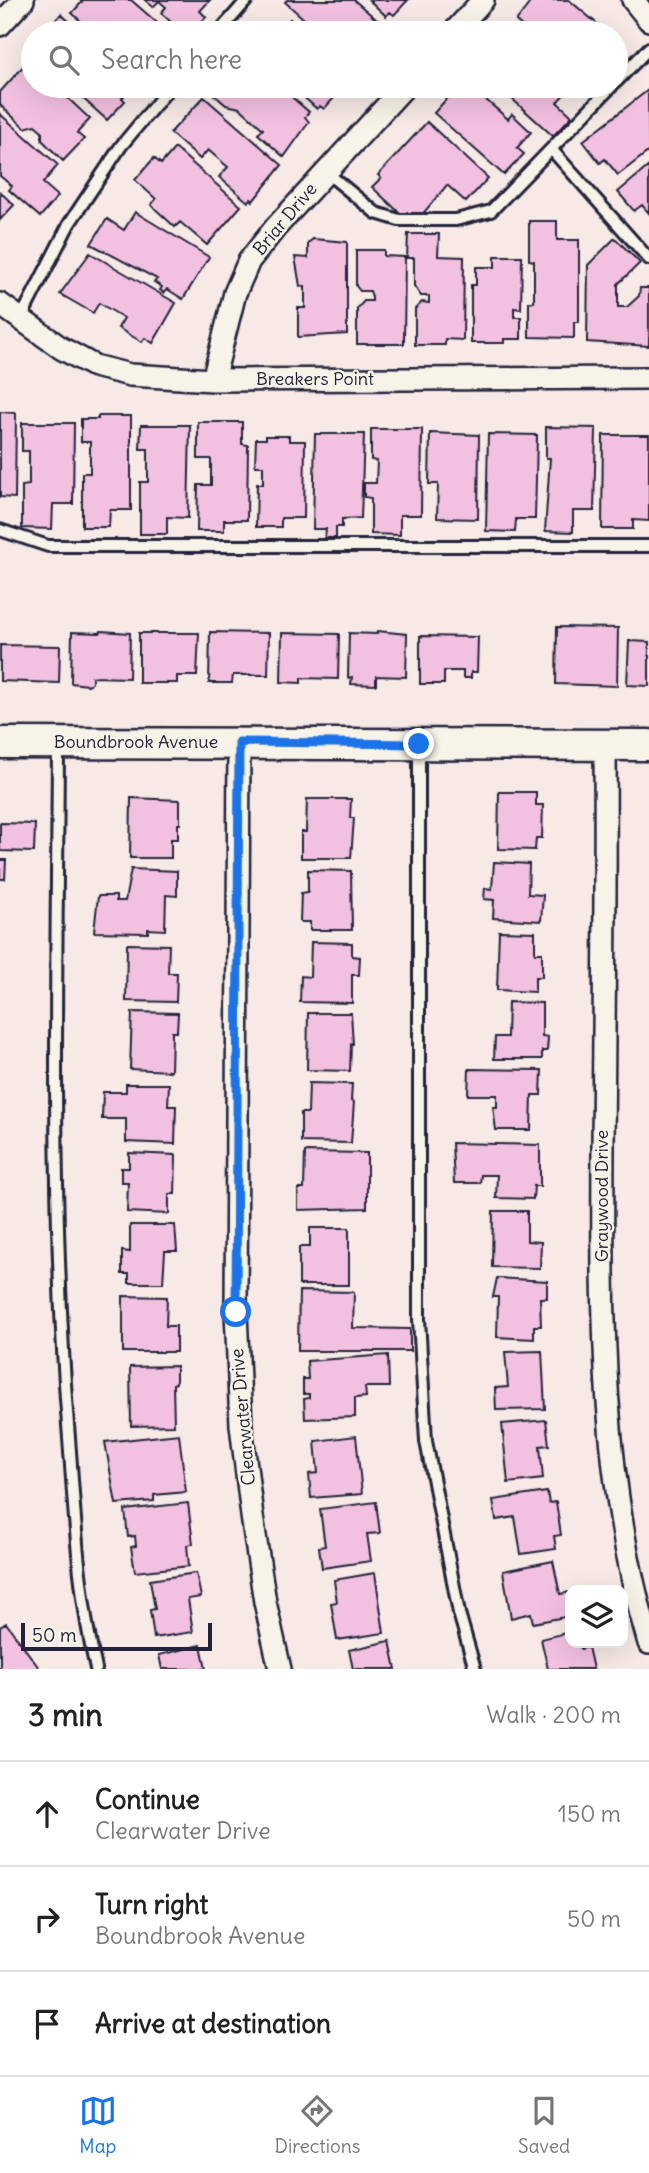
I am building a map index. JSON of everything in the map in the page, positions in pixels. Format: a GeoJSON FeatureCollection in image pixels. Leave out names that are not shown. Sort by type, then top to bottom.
{"type":"FeatureCollection","features":[{"type":"Feature","properties":{"kind":"street"},"geometry":{"type":"LineString","coordinates":[[0,25],[23,0]]}},
{"type":"Feature","properties":{"kind":"street"},"geometry":{"type":"LineString","coordinates":[[464,21],[483,0]]}},
{"type":"Feature","properties":{"kind":"street"},"geometry":{"type":"LineString","coordinates":[[633,0],[649,20]]}},
{"type":"Feature","properties":{"kind":"street","name":"Briar Drive"},"geometry":{"type":"LineString","coordinates":[[213,380],[235,293],[249,261],[276,226],[394,98]]}},
{"type":"Feature","properties":{"kind":"street","name":"Breakers Point"},"geometry":{"type":"LineString","coordinates":[[0,304],[20,320],[94,366],[130,375],[213,380],[649,378]]}},
{"type":"Feature","properties":{"kind":"street","name":"Clearwater Drive"},"geometry":{"type":"LineString","coordinates":[[239,742],[237,1325],[242,1425],[252,1516],[265,1602],[281,1669]]}},
{"type":"Feature","properties":{"kind":"street","name":"Boundbrook Avenue"},"geometry":{"type":"LineString","coordinates":[[0,743],[649,745]]}},
{"type":"Feature","properties":{"kind":"street","name":"Graywood Drive"},"geometry":{"type":"LineString","coordinates":[[606,745],[601,1322],[615,1480],[639,1608],[649,1643]]}},
{"type":"Feature","properties":{"kind":"lane"},"geometry":{"type":"LineString","coordinates":[[229,21],[247,0]]}},
{"type":"Feature","properties":{"kind":"lane"},"geometry":{"type":"LineString","coordinates":[[628,70],[649,48]]}},
{"type":"Feature","properties":{"kind":"lane"},"geometry":{"type":"LineString","coordinates":[[20,320],[69,225],[121,146],[162,98]]}},
{"type":"Feature","properties":{"kind":"lane"},"geometry":{"type":"LineString","coordinates":[[326,172],[376,213],[399,220],[456,220],[491,211],[600,98]]}},
{"type":"Feature","properties":{"kind":"lane"},"geometry":{"type":"LineString","coordinates":[[551,149],[649,259]]}},
{"type":"Feature","properties":{"kind":"lane"},"geometry":{"type":"LineString","coordinates":[[0,530],[48,546],[649,547]]}},
{"type":"Feature","properties":{"kind":"lane"},"geometry":{"type":"LineString","coordinates":[[58,743],[56,1166],[64,1380],[83,1616],[96,1669]]}},
{"type":"Feature","properties":{"kind":"lane"},"geometry":{"type":"LineString","coordinates":[[419,744],[419,1319],[426,1441],[459,1613],[475,1669]]}},
{"type":"Feature","properties":{"kind":"building"},"geometry":{"type":"Polygon","coordinates":[[[80,0],[131,0],[155,21],[80,21],[72,13],[82,2],[80,0]]]}},
{"type":"Feature","properties":{"kind":"building"},"geometry":{"type":"Polygon","coordinates":[[[145,0],[210,0],[200,11],[206,17],[202,21],[170,21],[161,13],[166,7],[159,1],[153,7],[145,0]]]}},
{"type":"Feature","properties":{"kind":"building"},"geometry":{"type":"Polygon","coordinates":[[[354,0],[378,21],[306,21],[285,2],[354,0]]]}},
{"type":"Feature","properties":{"kind":"building"},"geometry":{"type":"Polygon","coordinates":[[[369,0],[408,0],[394,15],[390,12],[386,16],[369,0]]]}},
{"type":"Feature","properties":{"kind":"building"},"geometry":{"type":"Polygon","coordinates":[[[532,0],[569,0],[594,21],[516,21],[532,0]]]}},
{"type":"Feature","properties":{"kind":"building"},"geometry":{"type":"Polygon","coordinates":[[[61,14],[69,21],[55,21],[61,14]]]}},
{"type":"Feature","properties":{"kind":"building"},"geometry":{"type":"Polygon","coordinates":[[[21,69],[21,98],[68,98],[90,119],[77,133],[84,139],[63,161],[42,140],[42,131],[35,125],[25,128],[0,105],[0,92],[21,69]]]}},
{"type":"Feature","properties":{"kind":"building"},"geometry":{"type":"Polygon","coordinates":[[[648,90],[649,151],[618,175],[605,159],[600,163],[583,141],[648,90]]]}},
{"type":"Feature","properties":{"kind":"building"},"geometry":{"type":"Polygon","coordinates":[[[82,98],[122,98],[125,101],[107,120],[82,98]]]}},
{"type":"Feature","properties":{"kind":"building"},"geometry":{"type":"Polygon","coordinates":[[[205,98],[282,165],[253,201],[251,199],[248,202],[219,177],[228,167],[208,150],[200,159],[170,133],[205,98]]]}},
{"type":"Feature","properties":{"kind":"building"},"geometry":{"type":"Polygon","coordinates":[[[218,98],[293,98],[309,112],[305,117],[309,122],[284,157],[258,134],[263,129],[240,108],[226,105],[218,98]]]}},
{"type":"Feature","properties":{"kind":"building"},"geometry":{"type":"Polygon","coordinates":[[[305,98],[334,98],[324,109],[320,106],[317,109],[305,98]]]}},
{"type":"Feature","properties":{"kind":"building"},"geometry":{"type":"Polygon","coordinates":[[[447,98],[484,98],[508,119],[512,114],[531,132],[517,148],[524,154],[504,175],[434,113],[447,98]]]}},
{"type":"Feature","properties":{"kind":"building"},"geometry":{"type":"Polygon","coordinates":[[[511,98],[561,98],[557,102],[572,116],[553,136],[511,98]]]}},
{"type":"Feature","properties":{"kind":"building"},"geometry":{"type":"Polygon","coordinates":[[[0,114],[58,165],[43,183],[58,196],[40,217],[9,190],[12,186],[0,176],[0,114]]]}},
{"type":"Feature","properties":{"kind":"building"},"geometry":{"type":"Polygon","coordinates":[[[427,122],[488,178],[466,202],[447,185],[421,216],[417,213],[413,217],[407,212],[403,216],[372,187],[381,178],[378,175],[427,122]]]}},
{"type":"Feature","properties":{"kind":"building"},"geometry":{"type":"Polygon","coordinates":[[[175,148],[241,206],[207,245],[180,222],[175,227],[151,205],[156,199],[135,180],[154,158],[161,164],[175,148]]]}},
{"type":"Feature","properties":{"kind":"building"},"geometry":{"type":"Polygon","coordinates":[[[649,166],[649,213],[642,205],[634,211],[618,192],[649,166]]]}},
{"type":"Feature","properties":{"kind":"building"},"geometry":{"type":"Polygon","coordinates":[[[0,192],[14,205],[0,220],[0,192]]]}},
{"type":"Feature","properties":{"kind":"building"},"geometry":{"type":"Polygon","coordinates":[[[135,212],[209,257],[183,299],[167,289],[164,293],[160,290],[162,287],[154,282],[157,279],[91,244],[107,219],[124,230],[135,212]]]}},
{"type":"Feature","properties":{"kind":"building"},"geometry":{"type":"Polygon","coordinates":[[[529,221],[557,221],[557,240],[579,240],[579,322],[574,322],[574,338],[529,337],[529,302],[534,302],[534,261],[529,260],[529,221]]]}},
{"type":"Feature","properties":{"kind":"building"},"geometry":{"type":"Polygon","coordinates":[[[408,234],[439,234],[438,256],[464,257],[463,340],[445,339],[445,345],[415,345],[415,309],[422,302],[429,303],[429,296],[421,296],[414,286],[414,258],[407,258],[408,234]]]}},
{"type":"Feature","properties":{"kind":"building"},"geometry":{"type":"Polygon","coordinates":[[[615,238],[640,263],[618,284],[618,307],[627,307],[639,296],[640,288],[649,288],[649,346],[587,342],[588,265],[615,238]]]}},
{"type":"Feature","properties":{"kind":"building"},"geometry":{"type":"Polygon","coordinates":[[[313,239],[347,242],[347,334],[298,337],[298,308],[305,308],[305,286],[300,286],[295,257],[308,258],[308,243],[313,239]]]}},
{"type":"Feature","properties":{"kind":"building"},"geometry":{"type":"Polygon","coordinates":[[[356,250],[384,250],[384,256],[405,257],[404,344],[357,344],[357,309],[364,301],[372,301],[372,297],[370,291],[360,291],[356,286],[356,250]]]}},
{"type":"Feature","properties":{"kind":"building"},"geometry":{"type":"Polygon","coordinates":[[[90,253],[176,303],[153,343],[145,338],[142,342],[118,328],[124,318],[99,303],[93,313],[60,294],[90,253]]]}},
{"type":"Feature","properties":{"kind":"building"},"geometry":{"type":"Polygon","coordinates":[[[495,256],[522,256],[521,309],[514,308],[514,317],[521,317],[521,339],[504,339],[504,343],[471,343],[471,285],[476,285],[476,267],[495,267],[495,256]]]}},
{"type":"Feature","properties":{"kind":"building"},"geometry":{"type":"Polygon","coordinates":[[[0,412],[16,413],[15,498],[0,497],[0,412]]]}},
{"type":"Feature","properties":{"kind":"building"},"geometry":{"type":"Polygon","coordinates":[[[98,416],[131,416],[131,510],[110,510],[109,527],[82,527],[82,473],[90,473],[90,442],[81,442],[81,419],[98,419],[98,416]]]}},
{"type":"Feature","properties":{"kind":"building"},"geometry":{"type":"Polygon","coordinates":[[[198,422],[242,422],[242,444],[248,445],[247,520],[224,520],[224,531],[197,531],[198,485],[211,485],[211,459],[198,459],[198,422]]]}},
{"type":"Feature","properties":{"kind":"building"},"geometry":{"type":"Polygon","coordinates":[[[22,423],[74,423],[73,504],[53,504],[52,529],[22,528],[22,486],[29,485],[29,451],[22,451],[22,423]]]}},
{"type":"Feature","properties":{"kind":"building"},"geometry":{"type":"Polygon","coordinates":[[[141,425],[190,425],[188,518],[167,517],[167,534],[140,534],[140,482],[148,482],[148,449],[140,449],[141,425]]]}},
{"type":"Feature","properties":{"kind":"building"},"geometry":{"type":"Polygon","coordinates":[[[546,427],[596,428],[594,511],[573,511],[573,532],[545,531],[550,458],[546,458],[546,427]]]}},
{"type":"Feature","properties":{"kind":"building"},"geometry":{"type":"Polygon","coordinates":[[[371,429],[422,429],[421,515],[400,515],[400,535],[371,534],[371,498],[364,497],[364,483],[376,483],[377,461],[371,460],[371,429]]]}},
{"type":"Feature","properties":{"kind":"building"},"geometry":{"type":"Polygon","coordinates":[[[430,433],[479,435],[478,519],[437,518],[438,484],[429,484],[430,433]]]}},
{"type":"Feature","properties":{"kind":"building"},"geometry":{"type":"Polygon","coordinates":[[[315,434],[364,434],[361,518],[342,519],[342,527],[336,527],[336,538],[325,538],[326,529],[313,529],[315,434]]]}},
{"type":"Feature","properties":{"kind":"building"},"geometry":{"type":"Polygon","coordinates":[[[488,434],[537,435],[535,519],[516,519],[515,532],[486,531],[488,434]]]}},
{"type":"Feature","properties":{"kind":"building"},"geometry":{"type":"Polygon","coordinates":[[[603,435],[649,435],[649,521],[633,520],[633,529],[602,529],[603,435]]]}},
{"type":"Feature","properties":{"kind":"building"},"geometry":{"type":"Polygon","coordinates":[[[266,436],[289,436],[289,441],[305,441],[304,518],[281,518],[281,527],[256,527],[257,484],[263,484],[263,466],[255,466],[256,439],[266,439],[266,436]]]}},
{"type":"Feature","properties":{"kind":"building"},"geometry":{"type":"Polygon","coordinates":[[[557,627],[618,628],[617,686],[556,684],[557,627]]]}},
{"type":"Feature","properties":{"kind":"building"},"geometry":{"type":"Polygon","coordinates":[[[377,631],[407,634],[406,677],[376,676],[376,685],[351,684],[352,677],[348,678],[349,633],[377,634],[377,631]]]}},
{"type":"Feature","properties":{"kind":"building"},"geometry":{"type":"Polygon","coordinates":[[[72,632],[130,633],[129,678],[92,677],[92,683],[88,685],[71,683],[72,632]]]}},
{"type":"Feature","properties":{"kind":"building"},"geometry":{"type":"Polygon","coordinates":[[[210,632],[269,633],[268,675],[233,675],[232,683],[209,683],[210,632]]]}},
{"type":"Feature","properties":{"kind":"building"},"geometry":{"type":"Polygon","coordinates":[[[139,633],[199,633],[197,676],[177,676],[177,683],[139,683],[139,633]]]}},
{"type":"Feature","properties":{"kind":"building"},"geometry":{"type":"Polygon","coordinates":[[[282,633],[339,634],[338,679],[301,678],[301,683],[281,682],[282,633]]]}},
{"type":"Feature","properties":{"kind":"building"},"geometry":{"type":"Polygon","coordinates":[[[420,636],[478,637],[477,672],[471,672],[471,678],[463,678],[463,671],[444,671],[444,684],[420,684],[420,636]]]}},
{"type":"Feature","properties":{"kind":"building"},"geometry":{"type":"Polygon","coordinates":[[[629,641],[649,642],[649,686],[627,685],[629,641]]]}},
{"type":"Feature","properties":{"kind":"building"},"geometry":{"type":"Polygon","coordinates":[[[0,645],[60,646],[59,683],[0,681],[0,645]]]}},
{"type":"Feature","properties":{"kind":"building"},"geometry":{"type":"Polygon","coordinates":[[[499,792],[536,792],[536,805],[543,805],[542,838],[536,838],[535,850],[498,849],[499,792]]]}},
{"type":"Feature","properties":{"kind":"building"},"geometry":{"type":"Polygon","coordinates":[[[131,798],[180,800],[178,839],[171,839],[171,858],[130,858],[131,798]]]}},
{"type":"Feature","properties":{"kind":"building"},"geometry":{"type":"Polygon","coordinates":[[[307,799],[351,799],[350,818],[354,818],[351,858],[301,858],[301,832],[306,832],[307,799]]]}},
{"type":"Feature","properties":{"kind":"building"},"geometry":{"type":"Polygon","coordinates":[[[0,823],[35,824],[34,852],[0,851],[0,823]]]}},
{"type":"Feature","properties":{"kind":"building"},"geometry":{"type":"Polygon","coordinates":[[[0,860],[6,860],[5,879],[0,879],[0,860]]]}},
{"type":"Feature","properties":{"kind":"building"},"geometry":{"type":"Polygon","coordinates":[[[494,862],[529,864],[528,894],[543,895],[541,921],[493,918],[494,900],[484,899],[485,888],[492,889],[494,862]]]}},
{"type":"Feature","properties":{"kind":"building"},"geometry":{"type":"Polygon","coordinates":[[[131,869],[177,871],[177,896],[166,895],[165,930],[148,929],[148,933],[94,932],[98,896],[116,896],[116,901],[125,901],[131,869]]]}},
{"type":"Feature","properties":{"kind":"building"},"geometry":{"type":"Polygon","coordinates":[[[308,870],[351,871],[352,930],[310,930],[310,922],[300,922],[301,893],[308,892],[308,870]]]}},
{"type":"Feature","properties":{"kind":"building"},"geometry":{"type":"Polygon","coordinates":[[[499,931],[535,932],[535,953],[542,953],[542,977],[535,977],[535,992],[497,990],[499,931]]]}},
{"type":"Feature","properties":{"kind":"building"},"geometry":{"type":"Polygon","coordinates":[[[311,942],[352,943],[352,956],[360,957],[359,975],[352,975],[352,1003],[300,1002],[301,976],[310,977],[311,942]]]}},
{"type":"Feature","properties":{"kind":"building"},"geometry":{"type":"Polygon","coordinates":[[[127,944],[169,945],[168,973],[177,973],[176,1002],[126,1001],[127,944]]]}},
{"type":"Feature","properties":{"kind":"building"},"geometry":{"type":"Polygon","coordinates":[[[508,1002],[542,1003],[542,1036],[548,1037],[547,1051],[542,1051],[542,1059],[494,1059],[495,1037],[507,1037],[508,1002]]]}},
{"type":"Feature","properties":{"kind":"building"},"geometry":{"type":"Polygon","coordinates":[[[132,1012],[178,1013],[177,1032],[172,1032],[171,1071],[130,1069],[132,1012]]]}},
{"type":"Feature","properties":{"kind":"building"},"geometry":{"type":"Polygon","coordinates":[[[308,1013],[351,1013],[353,1044],[350,1071],[307,1070],[308,1013]]]}},
{"type":"Feature","properties":{"kind":"building"},"geometry":{"type":"Polygon","coordinates":[[[469,1069],[542,1070],[541,1095],[532,1095],[531,1130],[496,1130],[493,1107],[497,1107],[497,1095],[468,1095],[469,1069]]]}},
{"type":"Feature","properties":{"kind":"building"},"geometry":{"type":"Polygon","coordinates":[[[309,1083],[352,1084],[351,1101],[354,1102],[351,1143],[301,1142],[301,1113],[308,1113],[309,1083]]]}},
{"type":"Feature","properties":{"kind":"building"},"geometry":{"type":"Polygon","coordinates":[[[126,1084],[169,1084],[168,1106],[176,1106],[175,1144],[126,1142],[126,1119],[102,1119],[103,1092],[126,1092],[126,1084]]]}},
{"type":"Feature","properties":{"kind":"building"},"geometry":{"type":"Polygon","coordinates":[[[452,1143],[540,1145],[540,1186],[534,1186],[533,1199],[496,1198],[497,1175],[481,1175],[480,1183],[454,1183],[452,1143]]]}},
{"type":"Feature","properties":{"kind":"building"},"geometry":{"type":"Polygon","coordinates":[[[305,1152],[367,1153],[367,1208],[298,1210],[298,1189],[304,1189],[305,1152]]]}},
{"type":"Feature","properties":{"kind":"building"},"geometry":{"type":"Polygon","coordinates":[[[129,1153],[176,1155],[175,1194],[169,1194],[169,1214],[127,1212],[128,1182],[121,1182],[121,1168],[129,1168],[129,1153]]]}},
{"type":"Feature","properties":{"kind":"building"},"geometry":{"type":"Polygon","coordinates":[[[493,1211],[527,1211],[527,1241],[541,1242],[540,1268],[492,1267],[493,1211]]]}},
{"type":"Feature","properties":{"kind":"building"},"geometry":{"type":"Polygon","coordinates":[[[130,1225],[175,1225],[177,1251],[165,1251],[163,1283],[129,1283],[129,1274],[122,1274],[122,1251],[130,1252],[130,1225]]]}},
{"type":"Feature","properties":{"kind":"building"},"geometry":{"type":"Polygon","coordinates":[[[310,1228],[349,1228],[349,1285],[299,1285],[299,1247],[310,1247],[310,1228]]]}},
{"type":"Feature","properties":{"kind":"building"},"geometry":{"type":"Polygon","coordinates":[[[497,1278],[547,1281],[547,1298],[540,1298],[541,1326],[534,1326],[534,1339],[497,1337],[498,1297],[493,1297],[497,1278]]]}},
{"type":"Feature","properties":{"kind":"building"},"geometry":{"type":"Polygon","coordinates":[[[299,1291],[354,1292],[353,1328],[410,1329],[410,1351],[298,1351],[299,1291]]]}},
{"type":"Feature","properties":{"kind":"building"},"geometry":{"type":"Polygon","coordinates":[[[123,1296],[167,1297],[166,1326],[176,1326],[176,1352],[123,1352],[123,1296]]]}},
{"type":"Feature","properties":{"kind":"building"},"geometry":{"type":"Polygon","coordinates":[[[542,1351],[545,1409],[496,1410],[495,1388],[508,1387],[505,1352],[542,1351]]]}},
{"type":"Feature","properties":{"kind":"building"},"geometry":{"type":"Polygon","coordinates":[[[388,1355],[389,1387],[365,1387],[366,1397],[355,1398],[355,1417],[305,1419],[304,1399],[309,1398],[309,1394],[303,1394],[303,1379],[308,1379],[307,1361],[388,1355]]]}},
{"type":"Feature","properties":{"kind":"building"},"geometry":{"type":"Polygon","coordinates":[[[176,1366],[176,1383],[173,1384],[174,1425],[131,1426],[130,1367],[176,1366]]]}},
{"type":"Feature","properties":{"kind":"building"},"geometry":{"type":"Polygon","coordinates":[[[546,1420],[549,1445],[540,1446],[543,1479],[508,1483],[502,1424],[546,1420]]]}},
{"type":"Feature","properties":{"kind":"building"},"geometry":{"type":"Polygon","coordinates":[[[179,1434],[186,1492],[154,1495],[154,1501],[116,1504],[105,1442],[179,1434]]]}},
{"type":"Feature","properties":{"kind":"building"},"geometry":{"type":"Polygon","coordinates":[[[356,1436],[362,1494],[311,1498],[309,1474],[318,1473],[315,1441],[356,1436]]]}},
{"type":"Feature","properties":{"kind":"building"},"geometry":{"type":"Polygon","coordinates":[[[547,1492],[549,1503],[556,1502],[561,1535],[554,1536],[556,1549],[521,1554],[515,1517],[496,1520],[493,1500],[547,1492]]]}},
{"type":"Feature","properties":{"kind":"building"},"geometry":{"type":"Polygon","coordinates":[[[376,1502],[380,1533],[367,1534],[371,1561],[322,1568],[319,1547],[325,1546],[320,1509],[376,1502]]]}},
{"type":"Feature","properties":{"kind":"building"},"geometry":{"type":"Polygon","coordinates":[[[188,1503],[193,1544],[187,1545],[189,1566],[135,1572],[131,1547],[136,1546],[135,1536],[128,1537],[125,1510],[188,1503]]]}},
{"type":"Feature","properties":{"kind":"building"},"geometry":{"type":"Polygon","coordinates":[[[553,1561],[560,1594],[565,1593],[565,1617],[533,1623],[531,1613],[511,1618],[503,1571],[553,1561]]]}},
{"type":"Feature","properties":{"kind":"building"},"geometry":{"type":"Polygon","coordinates":[[[196,1573],[201,1597],[188,1599],[193,1632],[154,1638],[150,1610],[155,1609],[150,1580],[196,1573]]]}},
{"type":"Feature","properties":{"kind":"building"},"geometry":{"type":"Polygon","coordinates":[[[375,1573],[384,1633],[337,1640],[331,1603],[337,1602],[334,1580],[375,1573]]]}},
{"type":"Feature","properties":{"kind":"building"},"geometry":{"type":"Polygon","coordinates":[[[6,1623],[38,1669],[0,1669],[0,1627],[6,1623]]]}},
{"type":"Feature","properties":{"kind":"building"},"geometry":{"type":"Polygon","coordinates":[[[565,1633],[565,1648],[588,1648],[593,1669],[548,1669],[541,1639],[565,1633]]]}},
{"type":"Feature","properties":{"kind":"building"},"geometry":{"type":"Polygon","coordinates":[[[390,1641],[396,1669],[353,1669],[349,1650],[390,1641]]]}},
{"type":"Feature","properties":{"kind":"building"},"geometry":{"type":"Polygon","coordinates":[[[201,1645],[206,1669],[162,1669],[159,1655],[201,1645]]]}},
{"type":"Feature","properties":{"kind":"route"},"geometry":{"type":"LineString","coordinates":[[236,1312],[239,742],[419,744]]}}]}
